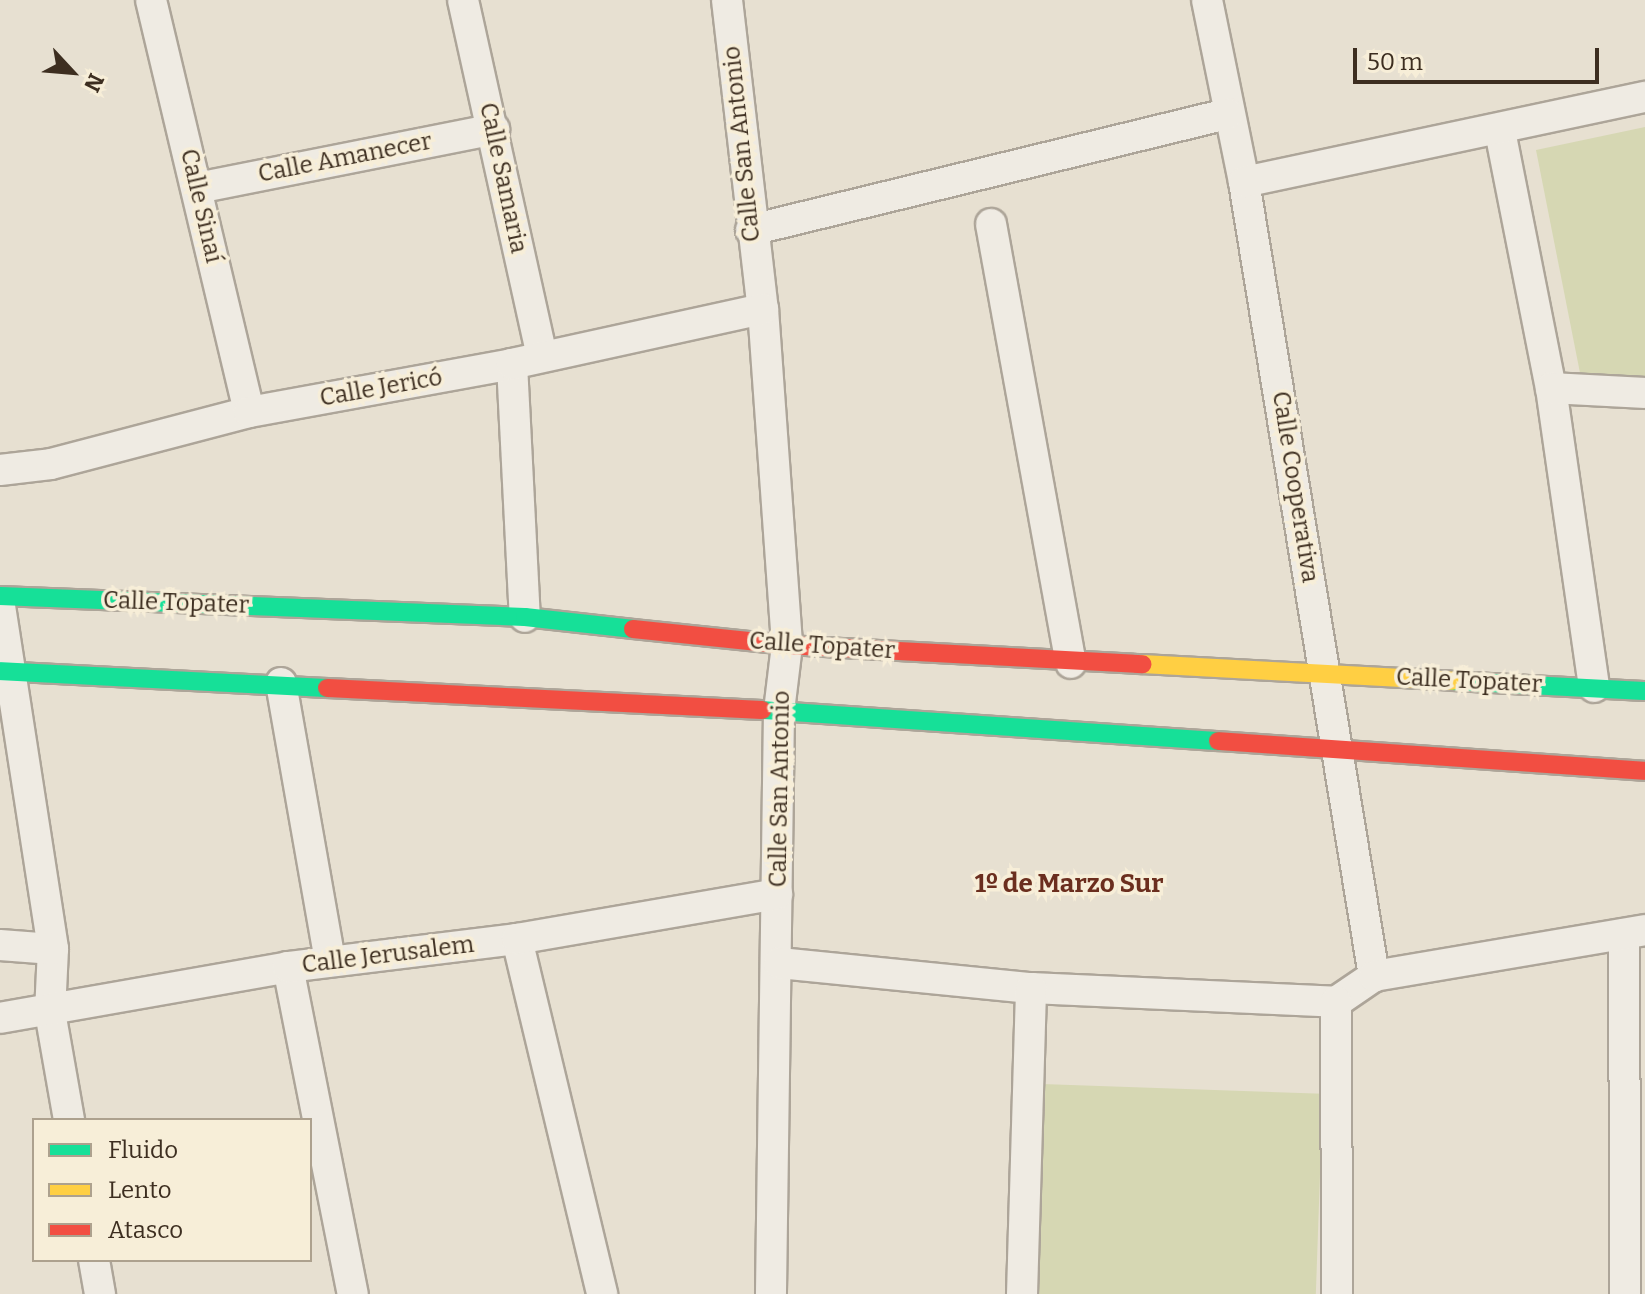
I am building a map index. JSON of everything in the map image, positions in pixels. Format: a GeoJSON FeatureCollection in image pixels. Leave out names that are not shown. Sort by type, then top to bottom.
{"type":"FeatureCollection","features":[{"type":"Feature","properties":{"kind":"street","name":"Calle Sinaí"},"geometry":{"type":"LineString","coordinates":[[151,0],[249,412]]}},
{"type":"Feature","properties":{"kind":"street","name":"Calle Samaria"},"geometry":{"type":"LineString","coordinates":[[463,0],[542,356]]}},
{"type":"Feature","properties":{"kind":"street","name":"Calle San Antonio"},"geometry":{"type":"LineString","coordinates":[[727,0],[751,230],[763,309],[787,645],[779,711],[779,963],[771,1294]]}},
{"type":"Feature","properties":{"kind":"street","name":"Calle Cooperativa"},"geometry":{"type":"LineString","coordinates":[[1207,0],[1244,182],[1374,976]]}},
{"type":"Feature","properties":{"kind":"street"},"geometry":{"type":"LineString","coordinates":[[1244,182],[1500,131],[1645,97]]}},
{"type":"Feature","properties":{"kind":"street"},"geometry":{"type":"LineString","coordinates":[[751,230],[1228,114]]}},
{"type":"Feature","properties":{"kind":"street","name":"Calle Amanecer"},"geometry":{"type":"LineString","coordinates":[[197,188],[494,129]]}},
{"type":"Feature","properties":{"kind":"street"},"geometry":{"type":"LineString","coordinates":[[1500,131],[1551,388],[1594,687]]}},
{"type":"Feature","properties":{"kind":"street"},"geometry":{"type":"LineString","coordinates":[[991,224],[1071,663]]}},
{"type":"Feature","properties":{"kind":"street","name":"Calle Jericó"},"geometry":{"type":"LineString","coordinates":[[0,470],[51,464],[249,412],[512,364],[763,309]]}},
{"type":"Feature","properties":{"kind":"street"},"geometry":{"type":"LineString","coordinates":[[512,364],[525,617]]}},
{"type":"Feature","properties":{"kind":"street"},"geometry":{"type":"LineString","coordinates":[[1551,388],[1645,393]]}},
{"type":"Feature","properties":{"kind":"street","name":"Calle Topater"},"geometry":{"type":"LineString","coordinates":[[0,596],[525,617],[787,645],[1071,663],[1645,691]]}},
{"type":"Feature","properties":{"kind":"street"},"geometry":{"type":"LineString","coordinates":[[0,606],[6,672],[53,949],[50,1012],[69,1118]]}},
{"type":"Feature","properties":{"kind":"street"},"geometry":{"type":"LineString","coordinates":[[6,672],[281,683],[779,711],[1336,752],[1645,771]]}},
{"type":"Feature","properties":{"kind":"street"},"geometry":{"type":"LineString","coordinates":[[281,683],[330,961]]}},
{"type":"Feature","properties":{"kind":"street","name":"Calle Jerusalem"},"geometry":{"type":"LineString","coordinates":[[0,1018],[50,1012],[288,967],[517,939],[777,894]]}},
{"type":"Feature","properties":{"kind":"street"},"geometry":{"type":"LineString","coordinates":[[779,963],[1031,988],[1336,1002],[1374,976],[1634,932],[1635,1239],[1625,1294]]}},
{"type":"Feature","properties":{"kind":"street"},"geometry":{"type":"LineString","coordinates":[[517,939],[602,1294]]}},
{"type":"Feature","properties":{"kind":"street"},"geometry":{"type":"LineString","coordinates":[[0,945],[53,949]]}},
{"type":"Feature","properties":{"kind":"street"},"geometry":{"type":"LineString","coordinates":[[288,967],[353,1294]]}},
{"type":"Feature","properties":{"kind":"street"},"geometry":{"type":"LineString","coordinates":[[1022,1294],[1031,988]]}},
{"type":"Feature","properties":{"kind":"street"},"geometry":{"type":"LineString","coordinates":[[1336,1002],[1337,1294]]}},
{"type":"Feature","properties":{"kind":"street"},"geometry":{"type":"LineString","coordinates":[[94,1262],[100,1294]]}},
{"type":"Feature","properties":{"kind":"green space"},"geometry":{"type":"Polygon","coordinates":[[[1645,127],[1645,379],[1581,378],[1536,150],[1645,127]]]}},
{"type":"Feature","properties":{"kind":"green space"},"geometry":{"type":"Polygon","coordinates":[[[1042,1084],[1323,1094],[1316,1294],[1035,1294],[1042,1084]]]}},
{"type":"Feature","properties":{"kind":"traffic: fast"},"geometry":{"type":"LineString","coordinates":[[0,596],[525,617],[633,629]]}},
{"type":"Feature","properties":{"kind":"traffic: fast"},"geometry":{"type":"LineString","coordinates":[[0,671],[327,688]]}},
{"type":"Feature","properties":{"kind":"traffic: fast"},"geometry":{"type":"LineString","coordinates":[[1453,681],[1645,691]]}},
{"type":"Feature","properties":{"kind":"traffic: fast"},"geometry":{"type":"LineString","coordinates":[[762,710],[1218,741]]}},
{"type":"Feature","properties":{"kind":"traffic: slow"},"geometry":{"type":"LineString","coordinates":[[1142,664],[1453,681]]}},
{"type":"Feature","properties":{"kind":"traffic: jam"},"geometry":{"type":"LineString","coordinates":[[633,629],[787,645],[1142,664]]}},
{"type":"Feature","properties":{"kind":"traffic: jam"},"geometry":{"type":"LineString","coordinates":[[327,688],[762,710]]}},
{"type":"Feature","properties":{"kind":"traffic: jam"},"geometry":{"type":"LineString","coordinates":[[1218,741],[1645,771]]}},
{"type":"Feature","properties":{"kind":"district","name":"1º de Marzo Sur"},"geometry":{"type":"Point","coordinates":[1069,884]}}]}
